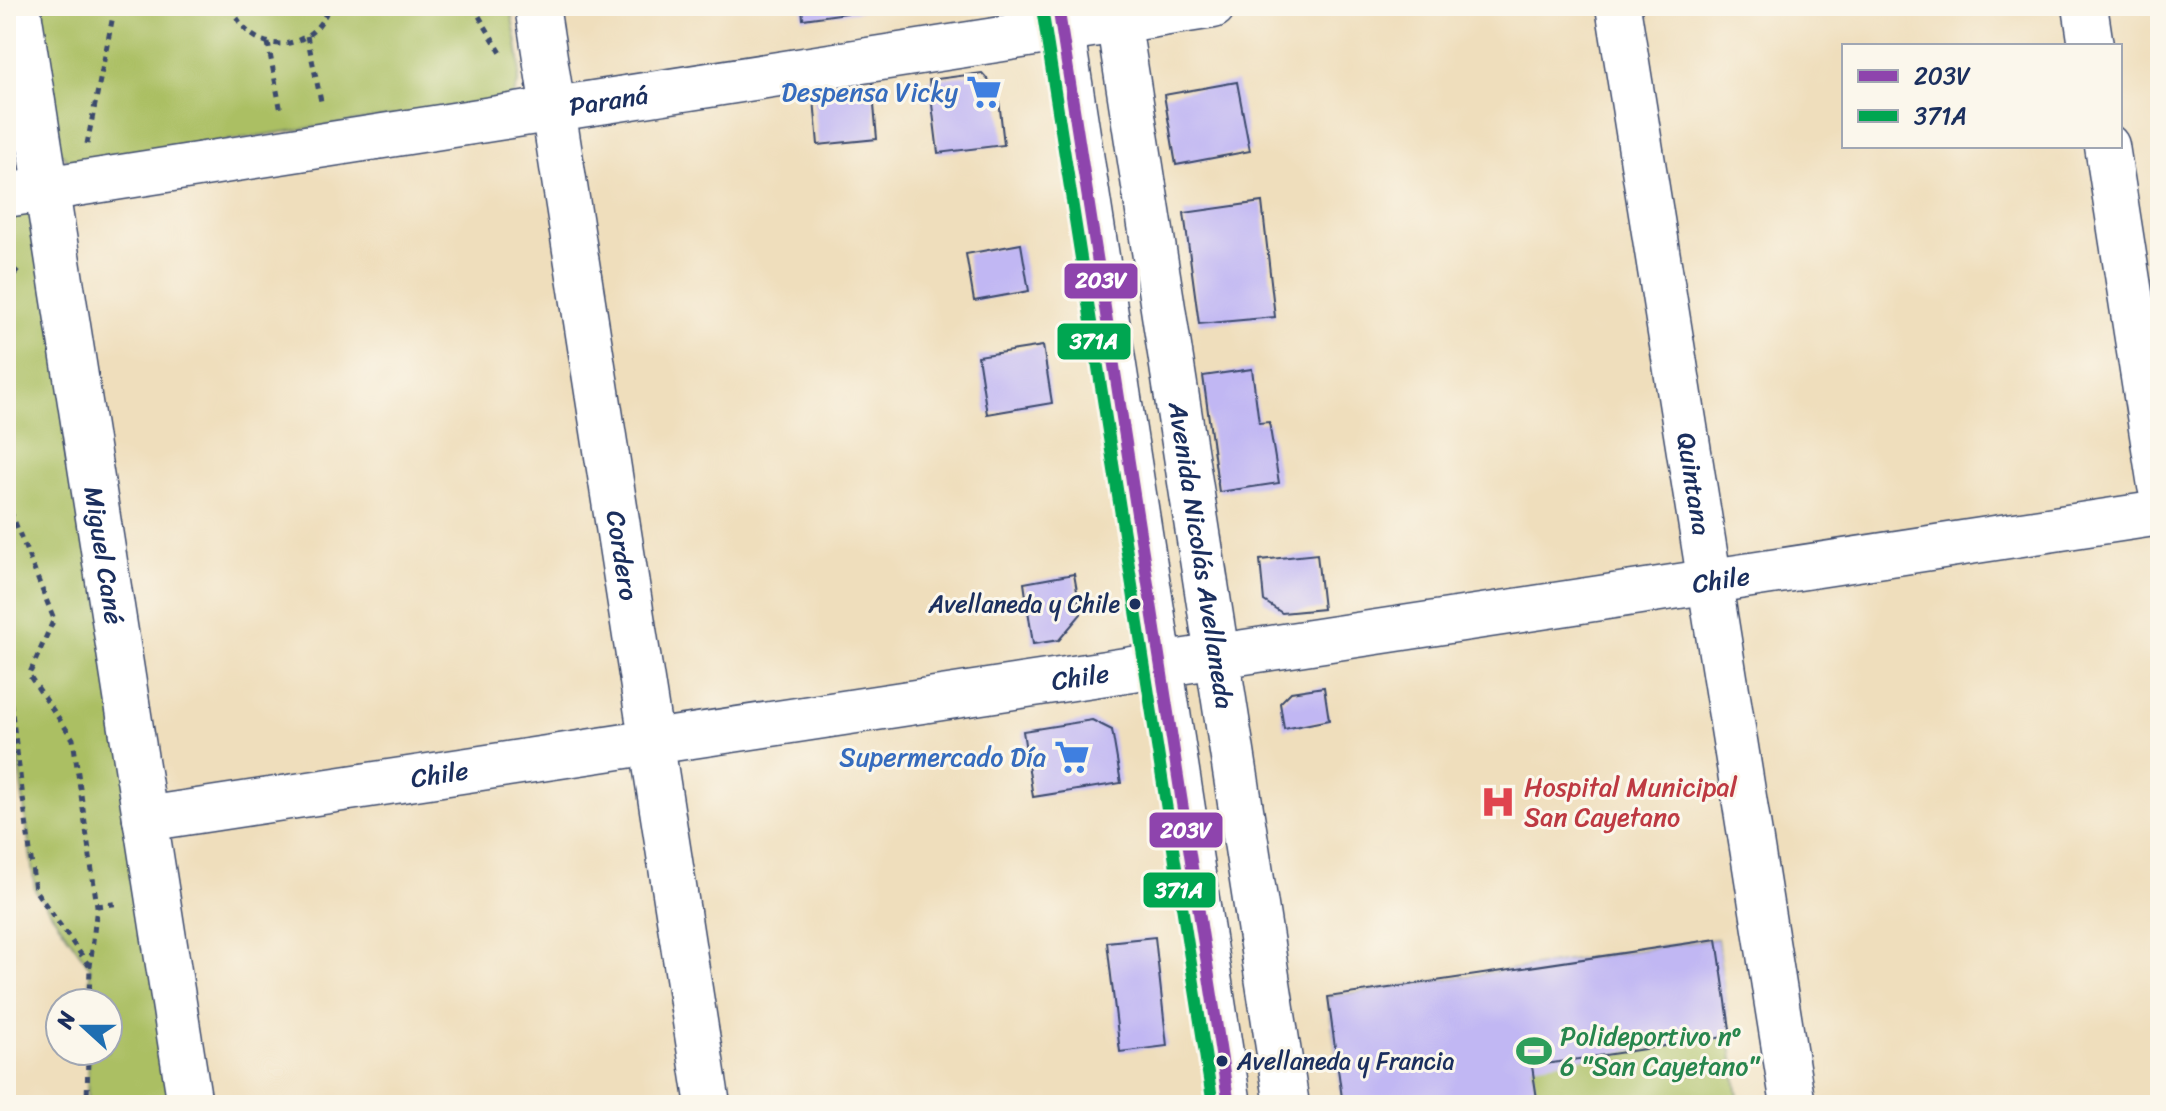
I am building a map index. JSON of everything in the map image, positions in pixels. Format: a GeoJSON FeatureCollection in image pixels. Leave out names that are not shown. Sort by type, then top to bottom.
{"type":"FeatureCollection","features":[{"type":"Feature","properties":{"kind":"street","name":"Miguel Cané"},"geometry":{"type":"LineString","coordinates":[[18,6],[44,189],[190,1105]]}},
{"type":"Feature","properties":{"kind":"street","name":"Cordero"},"geometry":{"type":"LineString","coordinates":[[537,6],[708,1105]]}},
{"type":"Feature","properties":{"kind":"street","name":"Paraná"},"geometry":{"type":"LineString","coordinates":[[44,189],[553,110],[1059,17],[1213,6]]}},
{"type":"Feature","properties":{"kind":"street","name":"Quintana"},"geometry":{"type":"LineString","coordinates":[[1618,6],[1793,1105]]}},
{"type":"Feature","properties":{"kind":"street"},"geometry":{"type":"LineString","coordinates":[[2085,6],[2091,44]]}},
{"type":"Feature","properties":{"kind":"street","name":"Avenida Nicolás Avellaneda"},"geometry":{"type":"LineString","coordinates":[[1117,13],[1287,1105]]}},
{"type":"Feature","properties":{"kind":"street"},"geometry":{"type":"LineString","coordinates":[[1059,17],[1229,1105]]}},
{"type":"Feature","properties":{"kind":"street"},"geometry":{"type":"LineString","coordinates":[[2107,148],[2160,486]]}},
{"type":"Feature","properties":{"kind":"street","name":"Chile"},"geometry":{"type":"LineString","coordinates":[[145,819],[2160,513]]}},
{"type":"Feature","properties":{"kind":"path"},"geometry":{"type":"LineString","coordinates":[[44,189],[115,6]]}},
{"type":"Feature","properties":{"kind":"path"},"geometry":{"type":"LineString","coordinates":[[232,6],[244,29],[257,39],[289,44],[317,29],[329,6]]}},
{"type":"Feature","properties":{"kind":"path"},"geometry":{"type":"LineString","coordinates":[[307,36],[309,148]]}},
{"type":"Feature","properties":{"kind":"path"},"geometry":{"type":"LineString","coordinates":[[268,43],[309,148]]}},
{"type":"Feature","properties":{"kind":"path"},"geometry":{"type":"LineString","coordinates":[[6,500],[54,619],[29,675],[73,739],[97,906],[89,987]]}},
{"type":"Feature","properties":{"kind":"path"},"geometry":{"type":"LineString","coordinates":[[6,667],[35,890],[90,967]]}},
{"type":"Feature","properties":{"kind":"path"},"geometry":{"type":"LineString","coordinates":[[87,1105],[88,1067]]}},
{"type":"Feature","properties":{"kind":"green space"},"geometry":{"type":"Polygon","coordinates":[[[32,6],[510,6],[519,77],[512,98],[83,162],[67,159],[58,150],[32,6]]]}},
{"type":"Feature","properties":{"kind":"green space"},"geometry":{"type":"Polygon","coordinates":[[[46,189],[189,1105],[87,1105],[88,1067],[124,1067],[124,987],[89,987],[90,967],[35,890],[6,667],[6,195],[46,189]]]}},
{"type":"Feature","properties":{"kind":"green space","name":"Polideportivo nº 6 \"San Cayetano\""},"geometry":{"type":"Polygon","coordinates":[[[1717,939],[1739,1105],[1344,1105],[1328,997],[1717,939]]]}},
{"type":"Feature","properties":{"kind":"building"},"geometry":{"type":"Polygon","coordinates":[[[802,6],[860,6],[861,11],[803,19],[802,6]]]}},
{"type":"Feature","properties":{"kind":"building"},"geometry":{"type":"Polygon","coordinates":[[[982,73],[998,91],[1004,145],[938,153],[929,80],[982,73]]]}},
{"type":"Feature","properties":{"kind":"building"},"geometry":{"type":"Polygon","coordinates":[[[872,82],[877,139],[818,145],[813,87],[872,82]]]}},
{"type":"Feature","properties":{"kind":"building"},"geometry":{"type":"Polygon","coordinates":[[[1237,82],[1250,151],[1176,165],[1164,95],[1237,82]]]}},
{"type":"Feature","properties":{"kind":"building"},"geometry":{"type":"Polygon","coordinates":[[[1262,202],[1275,317],[1199,324],[1184,213],[1262,202]]]}},
{"type":"Feature","properties":{"kind":"building"},"geometry":{"type":"Polygon","coordinates":[[[1021,244],[1029,291],[974,301],[966,254],[1021,244]]]}},
{"type":"Feature","properties":{"kind":"building"},"geometry":{"type":"Polygon","coordinates":[[[1043,346],[1052,403],[987,414],[978,356],[1043,346]]]}},
{"type":"Feature","properties":{"kind":"building"},"geometry":{"type":"Polygon","coordinates":[[[1252,369],[1259,423],[1269,422],[1279,483],[1219,492],[1203,376],[1252,369]]]}},
{"type":"Feature","properties":{"kind":"building"},"geometry":{"type":"Polygon","coordinates":[[[1317,554],[1323,609],[1282,613],[1264,601],[1260,560],[1317,554]]]}},
{"type":"Feature","properties":{"kind":"building"},"geometry":{"type":"Polygon","coordinates":[[[1074,574],[1081,614],[1059,640],[1033,644],[1024,583],[1074,574]]]}},
{"type":"Feature","properties":{"kind":"building"},"geometry":{"type":"Polygon","coordinates":[[[1324,687],[1329,720],[1284,729],[1280,703],[1291,692],[1324,687]]]}},
{"type":"Feature","properties":{"kind":"building","name":"Supermercado Día"},"geometry":{"type":"Polygon","coordinates":[[[1092,720],[1112,730],[1121,783],[1033,797],[1023,731],[1092,720]]]}},
{"type":"Feature","properties":{"kind":"building"},"geometry":{"type":"Polygon","coordinates":[[[1155,937],[1167,1046],[1120,1052],[1107,942],[1155,937]]]}},
{"type":"Feature","properties":{"kind":"building","name":"Polideportivo nº 6 \"San Cayetano\""},"geometry":{"type":"Polygon","coordinates":[[[1717,939],[1731,1036],[1532,1066],[1538,1105],[1343,1105],[1328,997],[1717,939]]]}},
{"type":"Feature","properties":{"kind":"transit line","name":"203V"},"geometry":{"type":"LineString","coordinates":[[1058,6],[1229,1105]]}},
{"type":"Feature","properties":{"kind":"transit line","name":"371A"},"geometry":{"type":"LineString","coordinates":[[1042,8],[1213,1105]]}},
{"type":"Feature","properties":{"kind":"place","name":"Despensa Vicky"},"geometry":{"type":"Point","coordinates":[984,92]}},
{"type":"Feature","properties":{"kind":"place","name":"Avellaneda y Chile"},"geometry":{"type":"Point","coordinates":[1135,604]}},
{"type":"Feature","properties":{"kind":"place","name":"Supermercado Día"},"geometry":{"type":"Point","coordinates":[1072,757]}},
{"type":"Feature","properties":{"kind":"place","name":"Hospital Municipal San Cayetano"},"geometry":{"type":"Point","coordinates":[1498,802]}},
{"type":"Feature","properties":{"kind":"place","name":"Polideportivo nº 6 \"San Cayetano\""},"geometry":{"type":"Point","coordinates":[1534,1051]}},
{"type":"Feature","properties":{"kind":"place","name":"Avellaneda y Francia"},"geometry":{"type":"Point","coordinates":[1222,1061]}}]}
